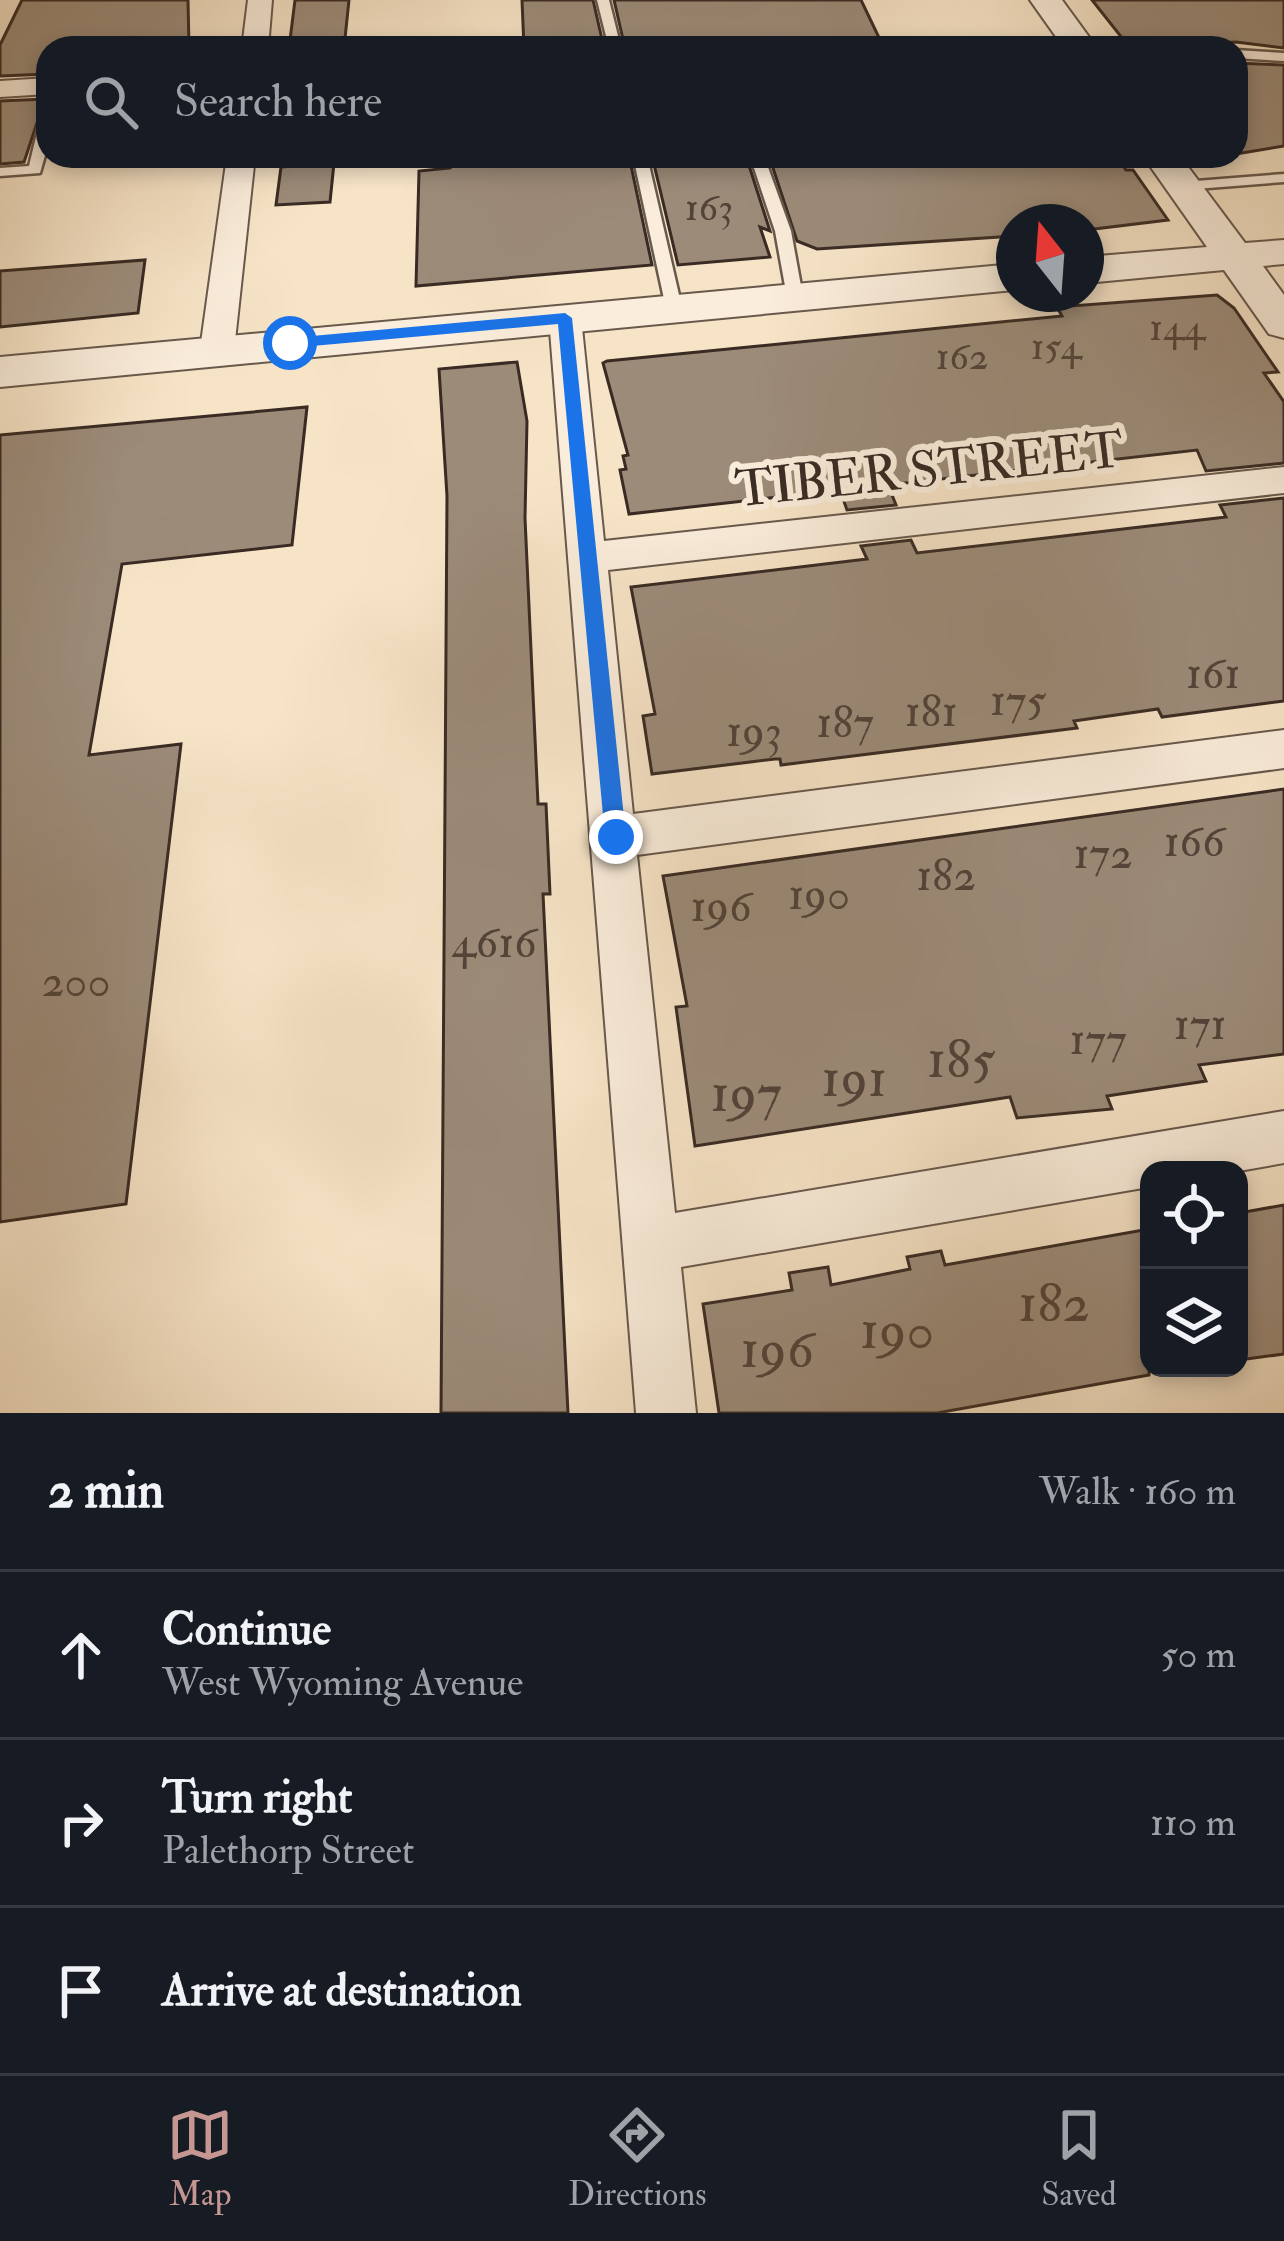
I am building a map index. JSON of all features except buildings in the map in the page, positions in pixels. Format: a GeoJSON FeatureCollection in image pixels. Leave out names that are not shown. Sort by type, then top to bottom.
{"type":"FeatureCollection","features":[{"type":"Feature","properties":{"kind":"street"},"geometry":{"type":"LineString","coordinates":[[256,36],[260,0]]}},
{"type":"Feature","properties":{"kind":"street"},"geometry":{"type":"LineString","coordinates":[[1046,0],[1072,36]]}},
{"type":"Feature","properties":{"kind":"street"},"geometry":{"type":"LineString","coordinates":[[0,89],[36,87]]}},
{"type":"Feature","properties":{"kind":"street"},"geometry":{"type":"LineString","coordinates":[[217,350],[240,168]]}},
{"type":"Feature","properties":{"kind":"street"},"geometry":{"type":"LineString","coordinates":[[1172,171],[1284,324]]}},
{"type":"Feature","properties":{"kind":"street"},"geometry":{"type":"LineString","coordinates":[[1104,268],[1284,252]]}},
{"type":"Feature","properties":{"kind":"street"},"geometry":{"type":"LineString","coordinates":[[0,372],[996,279]]}},
{"type":"Feature","properties":{"kind":"street"},"geometry":{"type":"LineString","coordinates":[[565,318],[666,1413]]}},
{"type":"Feature","properties":{"kind":"street","name":"TIBER STREET"},"geometry":{"type":"LineString","coordinates":[[586,558],[1284,480]]}},
{"type":"Feature","properties":{"kind":"street"},"geometry":{"type":"LineString","coordinates":[[616,837],[1284,749]]}},
{"type":"Feature","properties":{"kind":"street"},"geometry":{"type":"LineString","coordinates":[[653,1244],[1284,1137]]}},
{"type":"Feature","properties":{"kind":"lane"},"geometry":{"type":"LineString","coordinates":[[603,0],[611,36]]}},
{"type":"Feature","properties":{"kind":"lane"},"geometry":{"type":"LineString","coordinates":[[1248,55],[1284,57]]}},
{"type":"Feature","properties":{"kind":"lane"},"geometry":{"type":"LineString","coordinates":[[2,172],[35,170],[36,166]]}},
{"type":"Feature","properties":{"kind":"lane"},"geometry":{"type":"LineString","coordinates":[[643,168],[674,308]]}},
{"type":"Feature","properties":{"kind":"lane"},"geometry":{"type":"LineString","coordinates":[[761,168],[782,231],[795,297]]}},
{"type":"Feature","properties":{"kind":"lane"},"geometry":{"type":"LineString","coordinates":[[1172,171],[1284,178]]}},
{"type":"Feature","properties":{"kind":"route"},"geometry":{"type":"LineString","coordinates":[[290,343],[565,318],[616,837]]}}]}
